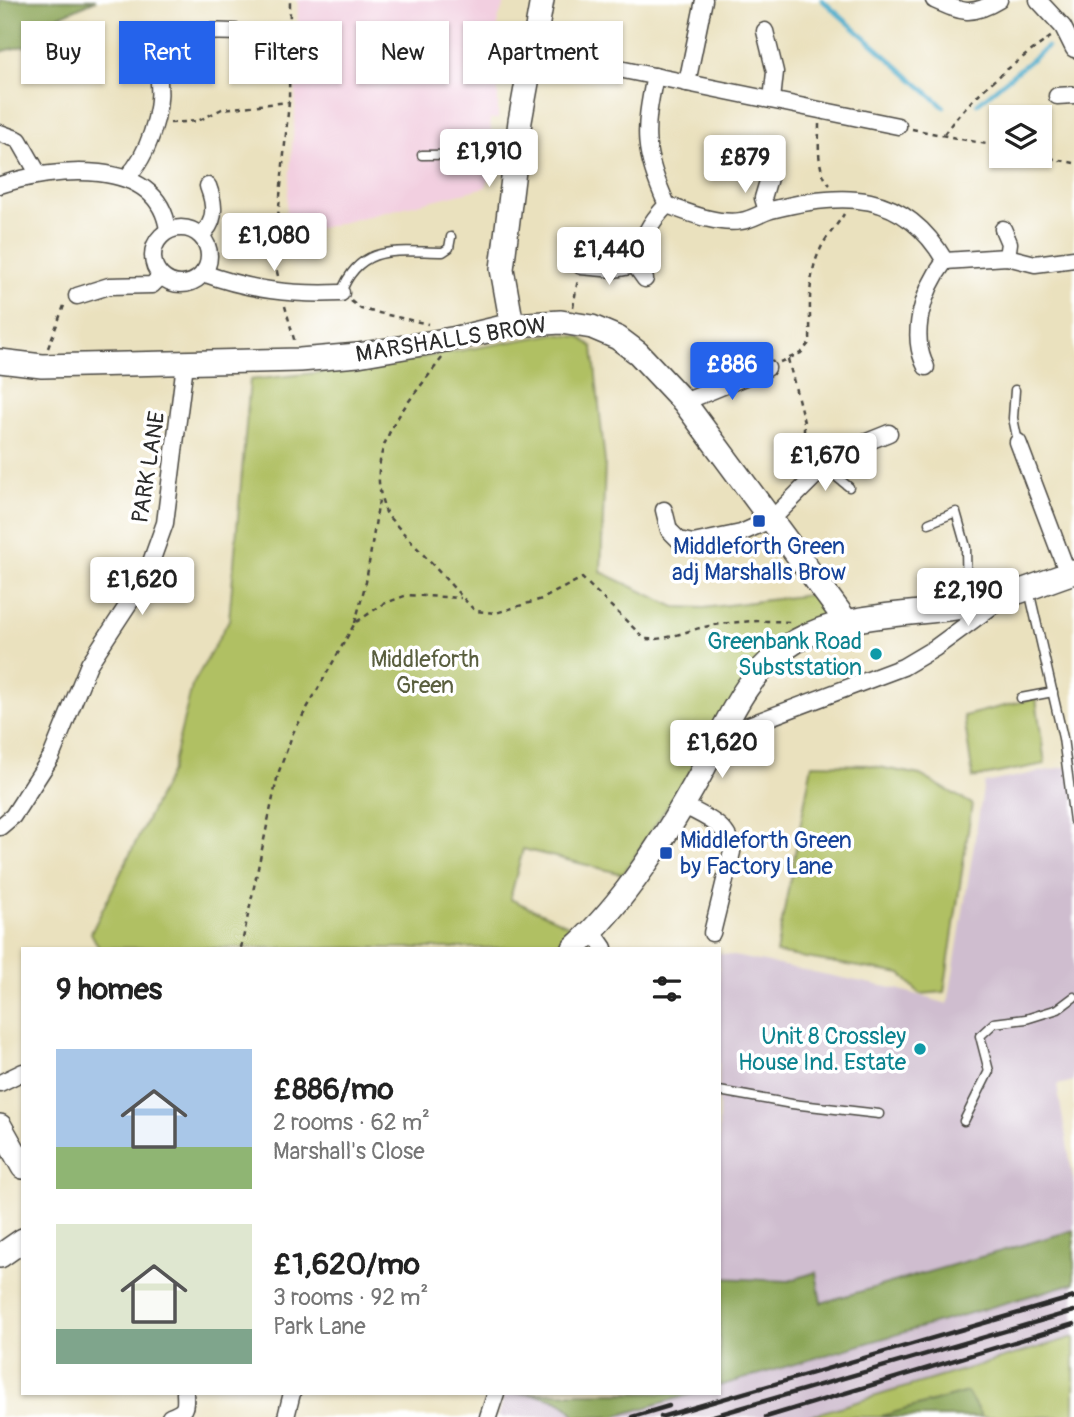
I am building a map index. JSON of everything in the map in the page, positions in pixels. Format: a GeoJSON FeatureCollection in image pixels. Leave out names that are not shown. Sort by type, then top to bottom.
{"type":"FeatureCollection","features":[{"type":"Feature","properties":{"kind":"street"},"geometry":{"type":"LineString","coordinates":[[537,21],[542,0]]}},
{"type":"Feature","properties":{"kind":"street"},"geometry":{"type":"LineString","coordinates":[[687,83],[704,0]]}},
{"type":"Feature","properties":{"kind":"street"},"geometry":{"type":"LineString","coordinates":[[933,0],[961,12],[974,12],[999,0]]}},
{"type":"Feature","properties":{"kind":"street"},"geometry":{"type":"LineString","coordinates":[[1038,0],[1063,27],[1074,49]]}},
{"type":"Feature","properties":{"kind":"street"},"geometry":{"type":"LineString","coordinates":[[127,177],[137,167],[153,124],[159,97],[153,55],[158,47],[186,34],[206,31],[229,32]]}},
{"type":"Feature","properties":{"kind":"street"},"geometry":{"type":"LineString","coordinates":[[765,31],[775,72],[772,100]]}},
{"type":"Feature","properties":{"kind":"street"},"geometry":{"type":"LineString","coordinates":[[623,70],[898,126]]}},
{"type":"Feature","properties":{"kind":"street"},"geometry":{"type":"LineString","coordinates":[[655,76],[645,124],[650,166],[667,205],[713,220],[740,221],[802,202],[843,198],[881,202],[919,226],[945,261]]}},
{"type":"Feature","properties":{"kind":"street"},"geometry":{"type":"LineString","coordinates":[[512,325],[502,269],[526,84]]}},
{"type":"Feature","properties":{"kind":"street"},"geometry":{"type":"LineString","coordinates":[[1057,96],[1074,95]]}},
{"type":"Feature","properties":{"kind":"street"},"geometry":{"type":"LineString","coordinates":[[0,133],[19,140],[38,175]]}},
{"type":"Feature","properties":{"kind":"street"},"geometry":{"type":"LineString","coordinates":[[0,185],[67,171],[127,177],[158,205],[167,220],[168,230]]}},
{"type":"Feature","properties":{"kind":"street"},"geometry":{"type":"LineString","coordinates":[[767,211],[763,198],[769,178]]}},
{"type":"Feature","properties":{"kind":"street"},"geometry":{"type":"LineString","coordinates":[[201,235],[211,226],[213,214],[214,200],[208,186]]}},
{"type":"Feature","properties":{"kind":"street"},"geometry":{"type":"LineString","coordinates":[[635,265],[650,222],[667,205]]}},
{"type":"Feature","properties":{"kind":"street"},"geometry":{"type":"LineString","coordinates":[[185,228],[201,235],[209,258],[203,273],[187,283],[178,284],[161,276],[153,260],[156,243],[168,230],[185,228]]}},
{"type":"Feature","properties":{"kind":"street"},"geometry":{"type":"LineString","coordinates":[[1003,229],[1009,243],[1007,257]]}},
{"type":"Feature","properties":{"kind":"street"},"geometry":{"type":"LineString","coordinates":[[926,367],[917,349],[922,308],[931,280],[945,261],[1007,257],[1035,264],[1074,259]]}},
{"type":"Feature","properties":{"kind":"street"},"geometry":{"type":"LineString","coordinates":[[580,266],[615,269],[635,265]]}},
{"type":"Feature","properties":{"kind":"street"},"geometry":{"type":"LineString","coordinates":[[635,265],[645,279]]}},
{"type":"Feature","properties":{"kind":"street"},"geometry":{"type":"LineString","coordinates":[[203,273],[235,285],[281,292],[341,293]]}},
{"type":"Feature","properties":{"kind":"street"},"geometry":{"type":"LineString","coordinates":[[77,296],[108,286],[152,285],[161,276]]}},
{"type":"Feature","properties":{"kind":"street","name":"MARSHALLS BROW"},"geometry":{"type":"LineString","coordinates":[[0,362],[42,366],[300,360],[358,355],[450,340],[512,325],[570,322],[592,327],[618,338],[656,369],[684,402],[847,622]]}},
{"type":"Feature","properties":{"kind":"street","name":"PARK LANE"},"geometry":{"type":"LineString","coordinates":[[0,827],[13,816],[51,757],[89,664],[133,597],[151,562],[165,523],[185,364]]}},
{"type":"Feature","properties":{"kind":"street"},"geometry":{"type":"LineString","coordinates":[[684,402],[766,368]]}},
{"type":"Feature","properties":{"kind":"street"},"geometry":{"type":"LineString","coordinates":[[664,510],[669,530],[679,540],[693,543],[741,533],[772,519],[837,454],[864,446],[889,433]]}},
{"type":"Feature","properties":{"kind":"street"},"geometry":{"type":"LineString","coordinates":[[577,947],[598,940],[683,805],[740,694],[763,665],[812,633],[847,622],[968,606],[1029,590],[1071,573],[1018,442]]}},
{"type":"Feature","properties":{"kind":"street"},"geometry":{"type":"LineString","coordinates":[[717,738],[903,667],[935,648],[1002,598]]}},
{"type":"Feature","properties":{"kind":"street"},"geometry":{"type":"LineString","coordinates":[[683,805],[725,830],[731,838],[732,852],[712,933]]}},
{"type":"Feature","properties":{"kind":"street"},"geometry":{"type":"LineString","coordinates":[[0,1083],[21,1073]]}},
{"type":"Feature","properties":{"kind":"street"},"geometry":{"type":"LineString","coordinates":[[0,1126],[21,1163]]}},
{"type":"Feature","properties":{"kind":"street"},"geometry":{"type":"LineString","coordinates":[[0,1256],[21,1241]]}},
{"type":"Feature","properties":{"kind":"street"},"geometry":{"type":"LineString","coordinates":[[170,1417],[183,1412],[185,1395]]}},
{"type":"Feature","properties":{"kind":"street"},"geometry":{"type":"LineString","coordinates":[[286,1417],[292,1395]]}},
{"type":"Feature","properties":{"kind":"street"},"geometry":{"type":"LineString","coordinates":[[488,1417],[495,1395]]}},
{"type":"Feature","properties":{"kind":"lane"},"geometry":{"type":"LineString","coordinates":[[422,155],[516,155]]}},
{"type":"Feature","properties":{"kind":"lane"},"geometry":{"type":"LineString","coordinates":[[341,293],[346,277],[376,254],[398,249],[443,252],[449,248],[452,237]]}},
{"type":"Feature","properties":{"kind":"lane"},"geometry":{"type":"LineString","coordinates":[[1015,390],[1013,418],[1018,442]]}},
{"type":"Feature","properties":{"kind":"lane"},"geometry":{"type":"LineString","coordinates":[[824,467],[849,487]]}},
{"type":"Feature","properties":{"kind":"lane"},"geometry":{"type":"LineString","coordinates":[[929,523],[956,512],[966,547],[968,606]]}},
{"type":"Feature","properties":{"kind":"lane"},"geometry":{"type":"LineString","coordinates":[[1029,590],[1063,738],[1074,821]]}},
{"type":"Feature","properties":{"kind":"lane"},"geometry":{"type":"LineString","coordinates":[[1021,698],[1053,692]]}},
{"type":"Feature","properties":{"kind":"lane"},"geometry":{"type":"LineString","coordinates":[[964,1121],[989,1071],[980,1036],[994,1023],[1058,1009],[1074,997]]}},
{"type":"Feature","properties":{"kind":"lane"},"geometry":{"type":"LineString","coordinates":[[721,1091],[792,1104],[879,1114]]}},
{"type":"Feature","properties":{"kind":"path"},"geometry":{"type":"LineString","coordinates":[[290,0],[290,21]]}},
{"type":"Feature","properties":{"kind":"path"},"geometry":{"type":"LineString","coordinates":[[944,134],[958,114],[1010,67],[1063,27]]}},
{"type":"Feature","properties":{"kind":"path"},"geometry":{"type":"LineString","coordinates":[[289,84],[274,259],[300,360]]}},
{"type":"Feature","properties":{"kind":"path"},"geometry":{"type":"LineString","coordinates":[[153,124],[198,121],[222,109],[289,102]]}},
{"type":"Feature","properties":{"kind":"path"},"geometry":{"type":"LineString","coordinates":[[766,368],[801,354],[810,342],[808,309],[814,266],[820,249],[845,215],[843,198],[825,180],[818,150],[819,122],[823,111]]}},
{"type":"Feature","properties":{"kind":"path"},"geometry":{"type":"LineString","coordinates":[[898,126],[989,144]]}},
{"type":"Feature","properties":{"kind":"path"},"geometry":{"type":"LineString","coordinates":[[1052,158],[1074,163]]}},
{"type":"Feature","properties":{"kind":"path"},"geometry":{"type":"LineString","coordinates":[[570,322],[580,266]]}},
{"type":"Feature","properties":{"kind":"path"},"geometry":{"type":"LineString","coordinates":[[242,947],[278,774],[293,733],[355,623],[366,582],[379,496],[378,460],[385,438],[450,340],[431,325],[361,309],[341,293]]}},
{"type":"Feature","properties":{"kind":"path"},"geometry":{"type":"LineString","coordinates":[[42,366],[64,303],[77,296]]}},
{"type":"Feature","properties":{"kind":"path"},"geometry":{"type":"LineString","coordinates":[[788,359],[804,422],[804,444],[810,455],[824,467]]}},
{"type":"Feature","properties":{"kind":"path"},"geometry":{"type":"LineString","coordinates":[[379,496],[387,515],[475,611],[496,613],[542,599],[582,578],[645,639],[658,640],[707,627],[756,620],[796,623]]}},
{"type":"Feature","properties":{"kind":"path"},"geometry":{"type":"LineString","coordinates":[[355,623],[383,604],[407,595],[461,598]]}},
{"type":"Feature","properties":{"kind":"shaded area"},"geometry":{"type":"Polygon","coordinates":[[[298,0],[506,0],[498,21],[463,21],[463,84],[498,84],[498,119],[490,119],[494,164],[486,187],[284,237],[296,84],[342,84],[342,21],[297,21],[298,0]]]}},
{"type":"Feature","properties":{"kind":"shaded area"},"geometry":{"type":"Polygon","coordinates":[[[1074,765],[1074,1081],[1057,1085],[1074,1184],[1074,1337],[806,1417],[498,1417],[504,1395],[721,1395],[721,953],[897,989],[948,1004],[984,783],[1074,765]]]}},
{"type":"Feature","properties":{"kind":"green space"},"geometry":{"type":"Polygon","coordinates":[[[0,0],[96,0],[55,18],[54,21],[21,21],[21,47],[0,52],[0,0]]]}},
{"type":"Feature","properties":{"kind":"green space","name":"Middleforth Green"},"geometry":{"type":"Polygon","coordinates":[[[554,334],[580,337],[593,347],[605,463],[601,572],[675,607],[704,608],[816,594],[826,610],[822,619],[771,649],[623,874],[523,849],[510,899],[575,928],[554,947],[98,947],[91,933],[171,771],[192,686],[229,620],[250,380],[362,368],[554,334]]]}},
{"type":"Feature","properties":{"kind":"green space"},"geometry":{"type":"Polygon","coordinates":[[[1036,698],[1045,764],[973,778],[964,716],[1036,698]]]}},
{"type":"Feature","properties":{"kind":"green space"},"geometry":{"type":"Polygon","coordinates":[[[812,764],[868,765],[920,775],[972,804],[944,992],[920,994],[901,974],[776,953],[812,764]]]}},
{"type":"Feature","properties":{"kind":"green space"},"geometry":{"type":"Polygon","coordinates":[[[1074,1230],[1074,1283],[721,1385],[721,1278],[789,1281],[816,1272],[821,1303],[1074,1230]]]}},
{"type":"Feature","properties":{"kind":"green space"},"geometry":{"type":"Polygon","coordinates":[[[1074,1337],[1074,1417],[806,1417],[1074,1337]]]}},
{"type":"Feature","properties":{"kind":"green space"},"geometry":{"type":"Polygon","coordinates":[[[967,1392],[982,1417],[881,1417],[882,1416],[967,1392]]]}},
{"type":"Feature","properties":{"kind":"green space"},"geometry":{"type":"Polygon","coordinates":[[[539,1395],[688,1395],[613,1417],[576,1417],[563,1404],[539,1395]]]}},
{"type":"Feature","properties":{"kind":"waterway"},"geometry":{"type":"LineString","coordinates":[[822,0],[944,107]]}},
{"type":"Feature","properties":{"kind":"waterway"},"geometry":{"type":"LineString","coordinates":[[977,104],[1047,47]]}},
{"type":"Feature","properties":{"kind":"railway"},"geometry":{"type":"LineString","coordinates":[[661,1417],[1074,1297]]}},
{"type":"Feature","properties":{"kind":"railway"},"geometry":{"type":"LineString","coordinates":[[710,1417],[1074,1311]]}},
{"type":"Feature","properties":{"kind":"railway"},"geometry":{"type":"LineString","coordinates":[[766,1417],[1074,1324]]}},
{"type":"Feature","properties":{"kind":"railway"},"geometry":{"type":"LineString","coordinates":[[632,1417],[669,1406]]}},
{"type":"Feature","properties":{"kind":"place","name":"Middleforth Green adj Marshalls Brow"},"geometry":{"type":"Point","coordinates":[759,521]}},
{"type":"Feature","properties":{"kind":"place","name":"Greenbank Road Subststation"},"geometry":{"type":"Point","coordinates":[876,654]}},
{"type":"Feature","properties":{"kind":"place","name":"Middleforth Green by Factory Lane"},"geometry":{"type":"Point","coordinates":[666,853]}},
{"type":"Feature","properties":{"kind":"place","name":"Unit 8 Crossley House Ind. Estate"},"geometry":{"type":"Point","coordinates":[920,1049]}}]}
